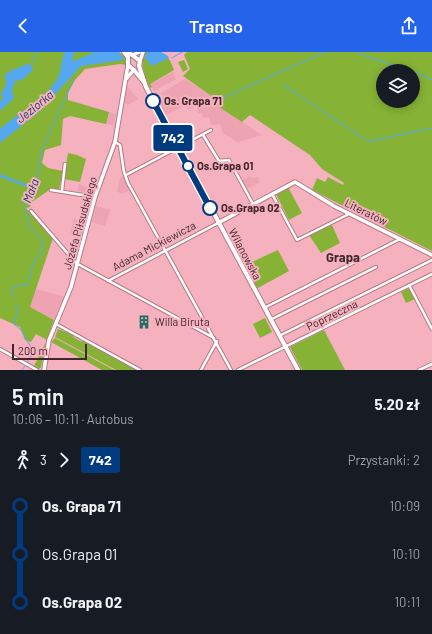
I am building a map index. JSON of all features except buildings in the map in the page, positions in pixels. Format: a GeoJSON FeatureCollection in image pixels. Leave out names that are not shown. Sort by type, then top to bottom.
{"type":"FeatureCollection","features":[{"type":"Feature","properties":{"kind":"main road"},"geometry":{"type":"LineString","coordinates":[[124,52],[128,63],[134,56]]}},
{"type":"Feature","properties":{"kind":"main road"},"geometry":{"type":"LineString","coordinates":[[128,52],[140,61],[139,66],[134,70]]}},
{"type":"Feature","properties":{"kind":"main road","name":"Wilanowska"},"geometry":{"type":"LineString","coordinates":[[128,63],[144,82]]}},
{"type":"Feature","properties":{"kind":"main road","name":"Wilanowska"},"geometry":{"type":"LineString","coordinates":[[139,66],[144,82],[263,308],[298,370]]}},
{"type":"Feature","properties":{"kind":"street"},"geometry":{"type":"LineString","coordinates":[[134,56],[139,52]]}},
{"type":"Feature","properties":{"kind":"street"},"geometry":{"type":"LineString","coordinates":[[140,61],[143,52]]}},
{"type":"Feature","properties":{"kind":"street","name":"Józefa Piłsudskiego"},"geometry":{"type":"LineString","coordinates":[[44,370],[49,340],[71,287],[96,197],[115,142],[128,63]]}},
{"type":"Feature","properties":{"kind":"street"},"geometry":{"type":"LineString","coordinates":[[126,79],[134,70]]}},
{"type":"Feature","properties":{"kind":"street"},"geometry":{"type":"LineString","coordinates":[[126,175],[211,130]]}},
{"type":"Feature","properties":{"kind":"street"},"geometry":{"type":"LineString","coordinates":[[203,134],[220,161],[230,160],[253,204]]}},
{"type":"Feature","properties":{"kind":"street"},"geometry":{"type":"LineString","coordinates":[[115,142],[120,145],[122,149],[126,175],[138,202],[232,370]]}},
{"type":"Feature","properties":{"kind":"street"},"geometry":{"type":"LineString","coordinates":[[62,190],[65,164]]}},
{"type":"Feature","properties":{"kind":"street","name":"Adama Mickiewicza"},"geometry":{"type":"LineString","coordinates":[[107,281],[294,182]]}},
{"type":"Feature","properties":{"kind":"street","name":"Literatów"},"geometry":{"type":"LineString","coordinates":[[294,182],[349,214],[432,255]]}},
{"type":"Feature","properties":{"kind":"street"},"geometry":{"type":"LineString","coordinates":[[51,190],[62,190],[96,197]]}},
{"type":"Feature","properties":{"kind":"street"},"geometry":{"type":"LineString","coordinates":[[272,194],[297,240],[349,214]]}},
{"type":"Feature","properties":{"kind":"street"},"geometry":{"type":"LineString","coordinates":[[31,211],[78,264],[216,340]]}},
{"type":"Feature","properties":{"kind":"street"},"geometry":{"type":"LineString","coordinates":[[263,308],[401,239]]}},
{"type":"Feature","properties":{"kind":"street"},"geometry":{"type":"LineString","coordinates":[[278,336],[432,260]]}},
{"type":"Feature","properties":{"kind":"street"},"geometry":{"type":"LineString","coordinates":[[270,320],[376,267]]}},
{"type":"Feature","properties":{"kind":"street","name":"Poprzeczna"},"geometry":{"type":"LineString","coordinates":[[238,370],[432,274]]}},
{"type":"Feature","properties":{"kind":"street"},"geometry":{"type":"LineString","coordinates":[[409,285],[432,329]]}},
{"type":"Feature","properties":{"kind":"street"},"geometry":{"type":"LineString","coordinates":[[56,324],[140,370]]}},
{"type":"Feature","properties":{"kind":"street"},"geometry":{"type":"LineString","coordinates":[[201,370],[216,340]]}},
{"type":"Feature","properties":{"kind":"street"},"geometry":{"type":"LineString","coordinates":[[0,349],[37,370]]}},
{"type":"Feature","properties":{"kind":"street"},"geometry":{"type":"LineString","coordinates":[[419,370],[432,364]]}},
{"type":"Feature","properties":{"kind":"shaded area"},"geometry":{"type":"Polygon","coordinates":[[[173,72],[176,79],[154,91],[150,84],[173,72]]]}},
{"type":"Feature","properties":{"kind":"shaded area"},"geometry":{"type":"Polygon","coordinates":[[[185,79],[217,100],[216,105],[262,135],[238,142],[223,133],[220,124],[211,125],[209,117],[204,118],[202,113],[198,113],[197,107],[188,109],[187,105],[164,115],[158,103],[165,99],[161,93],[185,79]]]}},
{"type":"Feature","properties":{"kind":"shaded area"},"geometry":{"type":"Polygon","coordinates":[[[127,86],[138,99],[128,105],[125,103],[127,86]]]}},
{"type":"Feature","properties":{"kind":"shaded area"},"geometry":{"type":"Polygon","coordinates":[[[109,112],[116,114],[114,126],[106,124],[109,112]]]}},
{"type":"Feature","properties":{"kind":"shaded area"},"geometry":{"type":"Polygon","coordinates":[[[124,176],[131,190],[121,194],[117,191],[120,178],[124,176]]]}},
{"type":"Feature","properties":{"kind":"shaded area"},"geometry":{"type":"Polygon","coordinates":[[[250,176],[252,178],[258,177],[259,183],[248,188],[242,181],[250,176]]]}},
{"type":"Feature","properties":{"kind":"shaded area"},"geometry":{"type":"Polygon","coordinates":[[[79,184],[94,190],[93,194],[77,191],[79,184]]]}},
{"type":"Feature","properties":{"kind":"shaded area"},"geometry":{"type":"Polygon","coordinates":[[[96,206],[110,210],[105,226],[92,222],[96,206]]]}},
{"type":"Feature","properties":{"kind":"shaded area"},"geometry":{"type":"Polygon","coordinates":[[[74,219],[85,222],[82,237],[70,233],[74,219]]]}},
{"type":"Feature","properties":{"kind":"shaded area"},"geometry":{"type":"Polygon","coordinates":[[[36,289],[66,297],[59,307],[55,320],[30,307],[36,289]]]}},
{"type":"Feature","properties":{"kind":"green space"},"geometry":{"type":"Polygon","coordinates":[[[0,52],[119,52],[125,57],[126,65],[120,64],[85,69],[75,80],[68,93],[68,100],[109,112],[106,124],[70,116],[63,119],[61,145],[45,150],[42,163],[48,168],[63,171],[59,190],[52,188],[32,202],[30,207],[26,208],[53,238],[30,307],[54,320],[47,340],[36,334],[31,342],[25,340],[20,327],[0,318],[0,52]]]}},
{"type":"Feature","properties":{"kind":"green space"},"geometry":{"type":"Polygon","coordinates":[[[145,52],[157,52],[164,54],[167,56],[174,70],[150,84],[152,87],[150,88],[143,66],[143,57],[145,52]]]}},
{"type":"Feature","properties":{"kind":"green space"},"geometry":{"type":"Polygon","coordinates":[[[187,52],[432,52],[432,251],[312,190],[317,178],[325,182],[328,177],[343,185],[344,183],[322,169],[310,155],[250,115],[242,122],[216,105],[217,100],[183,76],[190,69],[184,55],[187,52]]]}},
{"type":"Feature","properties":{"kind":"green space"},"geometry":{"type":"Polygon","coordinates":[[[184,60],[188,69],[183,72],[178,62],[184,60]]]}},
{"type":"Feature","properties":{"kind":"green space"},"geometry":{"type":"Polygon","coordinates":[[[68,153],[86,159],[80,182],[64,179],[68,153]]]}},
{"type":"Feature","properties":{"kind":"green space"},"geometry":{"type":"Polygon","coordinates":[[[288,187],[302,213],[289,220],[276,194],[288,187]]]}},
{"type":"Feature","properties":{"kind":"green space"},"geometry":{"type":"Polygon","coordinates":[[[332,225],[340,243],[321,253],[309,235],[332,225]]]}},
{"type":"Feature","properties":{"kind":"green space"},"geometry":{"type":"Polygon","coordinates":[[[278,250],[289,271],[256,289],[243,266],[278,250]]]}},
{"type":"Feature","properties":{"kind":"green space"},"geometry":{"type":"Polygon","coordinates":[[[409,288],[415,299],[406,303],[401,292],[409,288]]]}},
{"type":"Feature","properties":{"kind":"green space"},"geometry":{"type":"Polygon","coordinates":[[[351,302],[355,310],[345,316],[340,307],[351,302]]]}},
{"type":"Feature","properties":{"kind":"green space"},"geometry":{"type":"Polygon","coordinates":[[[265,318],[272,332],[260,338],[253,324],[265,318]]]}},
{"type":"Feature","properties":{"kind":"green space"},"geometry":{"type":"Polygon","coordinates":[[[58,329],[74,335],[73,337],[82,342],[83,340],[138,370],[116,370],[55,337],[58,329]]]}},
{"type":"Feature","properties":{"kind":"green space"},"geometry":{"type":"Polygon","coordinates":[[[324,330],[345,370],[302,370],[290,347],[324,330]]]}},
{"type":"Feature","properties":{"kind":"green space"},"geometry":{"type":"Polygon","coordinates":[[[55,338],[114,370],[102,370],[51,342],[55,338]]]}},
{"type":"Feature","properties":{"kind":"green space"},"geometry":{"type":"Polygon","coordinates":[[[46,342],[41,367],[39,369],[34,366],[46,342]]]}},
{"type":"Feature","properties":{"kind":"water","name":"Jeziorka"},"geometry":{"type":"Polygon","coordinates":[[[65,52],[75,52],[72,59],[74,61],[95,52],[119,52],[124,60],[81,66],[40,111],[0,143],[0,129],[44,95],[56,81],[65,52]]]}},
{"type":"Feature","properties":{"kind":"water"},"geometry":{"type":"Polygon","coordinates":[[[148,52],[161,52],[169,58],[152,66],[145,58],[145,55],[148,52]]]}},
{"type":"Feature","properties":{"kind":"water"},"geometry":{"type":"Polygon","coordinates":[[[27,64],[32,66],[33,70],[22,80],[15,81],[12,90],[14,98],[0,111],[0,102],[3,98],[1,94],[6,85],[5,75],[8,72],[27,64]]]}},
{"type":"Feature","properties":{"kind":"water"},"geometry":{"type":"Polygon","coordinates":[[[0,174],[28,185],[27,187],[0,177],[0,174]]]}},
{"type":"Feature","properties":{"kind":"waterway"},"geometry":{"type":"LineString","coordinates":[[30,66],[38,52]]}},
{"type":"Feature","properties":{"kind":"waterway"},"geometry":{"type":"LineString","coordinates":[[172,58],[182,52]]}},
{"type":"Feature","properties":{"kind":"waterway"},"geometry":{"type":"LineString","coordinates":[[218,100],[325,52]]}},
{"type":"Feature","properties":{"kind":"waterway"},"geometry":{"type":"LineString","coordinates":[[357,53],[389,64]]}},
{"type":"Feature","properties":{"kind":"waterway"},"geometry":{"type":"LineString","coordinates":[[420,75],[432,79]]}},
{"type":"Feature","properties":{"kind":"waterway","name":"Mała"},"geometry":{"type":"LineString","coordinates":[[13,297],[11,289],[17,286],[27,285],[35,259],[42,253],[42,240],[28,225],[28,214],[24,206],[29,201],[31,190],[37,179],[42,149],[73,81],[71,79]]}},
{"type":"Feature","properties":{"kind":"waterway"},"geometry":{"type":"LineString","coordinates":[[282,84],[366,140]]}},
{"type":"Feature","properties":{"kind":"waterway"},"geometry":{"type":"LineString","coordinates":[[368,142],[432,128]]}},
{"type":"Feature","properties":{"kind":"waterway","name":"Mała"},"geometry":{"type":"LineString","coordinates":[[16,305],[17,313],[14,324],[21,330],[34,352],[27,362]]}},
{"type":"Feature","properties":{"kind":"waterway","name":"Mała"},"geometry":{"type":"LineString","coordinates":[[22,370],[25,366]]}},
{"type":"Feature","properties":{"kind":"bus line","name":"742"},"geometry":{"type":"LineString","coordinates":[[153,101],[210,208]]}},
{"type":"Feature","properties":{"kind":"place","name":"Os. Grapa 71"},"geometry":{"type":"Point","coordinates":[153,101]}},
{"type":"Feature","properties":{"kind":"place","name":"Os.Grapa 01"},"geometry":{"type":"Point","coordinates":[188,166]}},
{"type":"Feature","properties":{"kind":"place","name":"Os.Grapa 02"},"geometry":{"type":"Point","coordinates":[210,208]}},
{"type":"Feature","properties":{"kind":"place","name":"Willa Biruta"},"geometry":{"type":"Point","coordinates":[144,322]}},
{"type":"Feature","properties":{"kind":"district","name":"Grapa"},"geometry":{"type":"Point","coordinates":[343,257]}}]}
